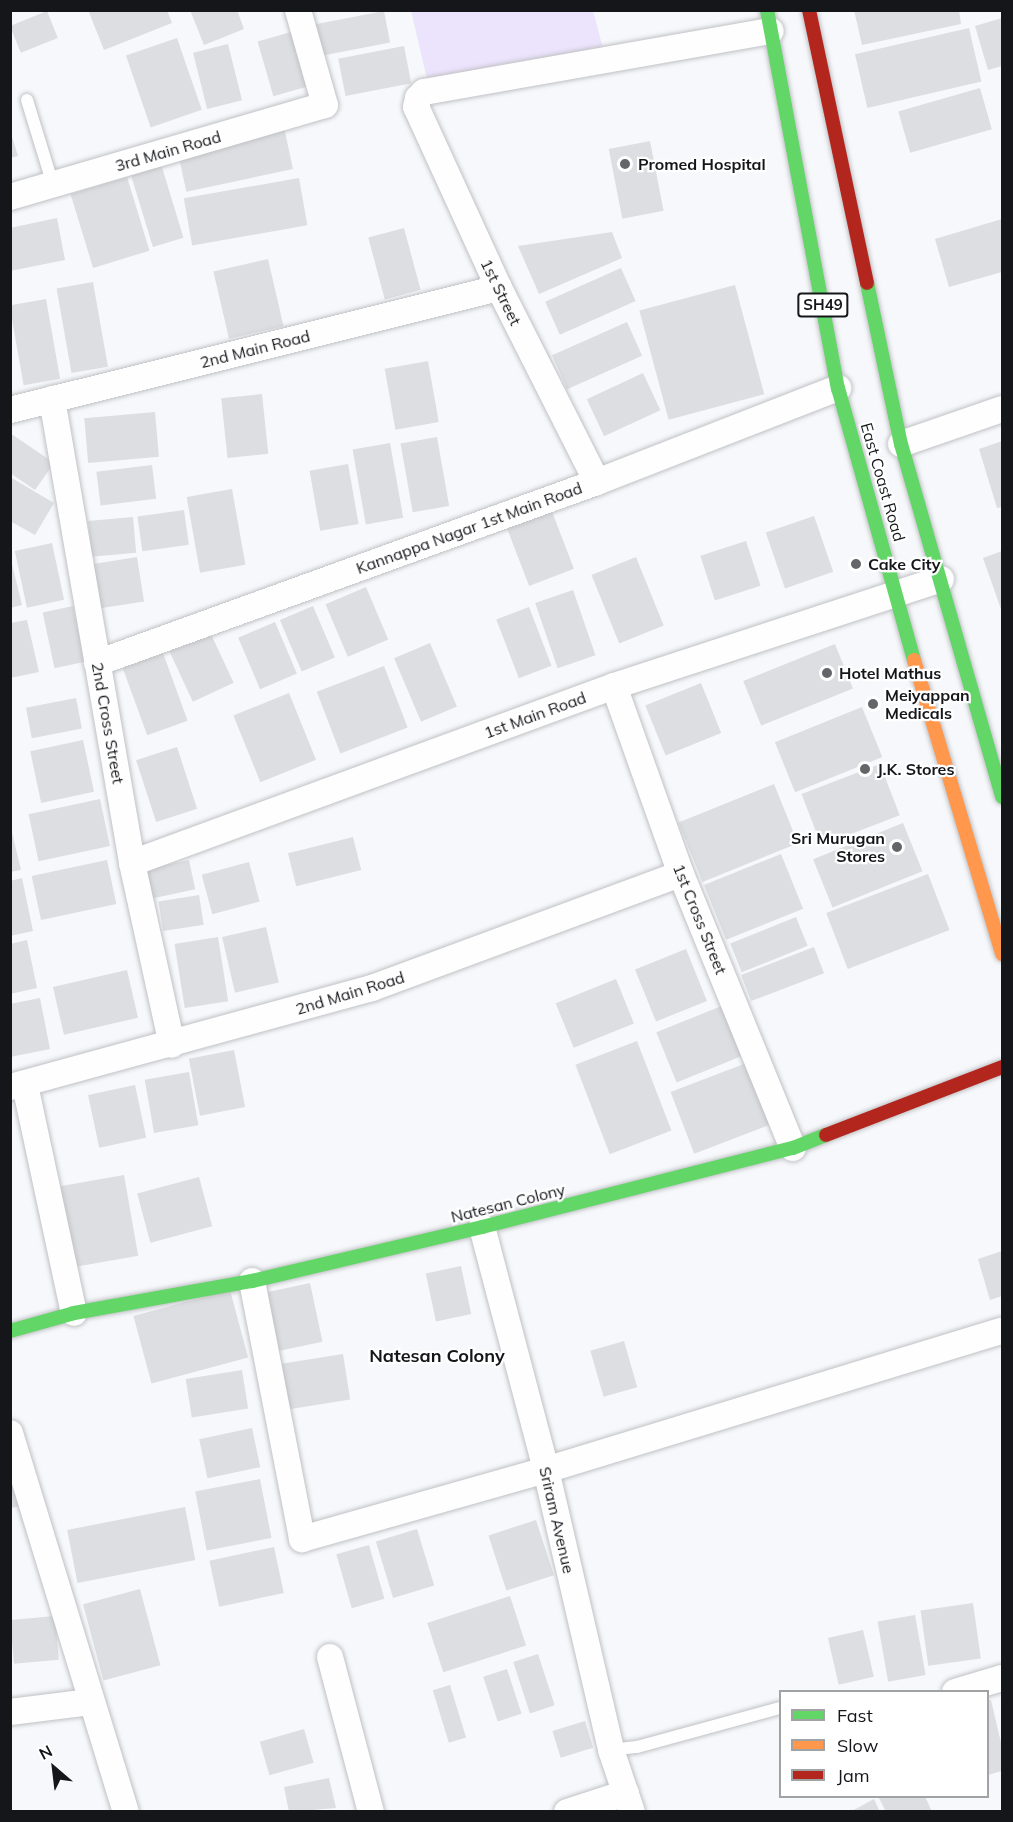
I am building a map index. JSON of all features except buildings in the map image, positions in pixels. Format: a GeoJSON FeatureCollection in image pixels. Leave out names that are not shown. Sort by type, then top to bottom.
{"type":"FeatureCollection","features":[{"type":"Feature","properties":{"kind":"main road","name":"East Coast Road"},"geometry":{"type":"LineString","coordinates":[[809,10],[901,444],[997,757],[1002,797]]}},
{"type":"Feature","properties":{"kind":"main road","name":"East Coast Road"},"geometry":{"type":"LineString","coordinates":[[769,21],[838,388],[1002,954]]}},
{"type":"Feature","properties":{"kind":"main road","name":"Natesan Colony"},"geometry":{"type":"LineString","coordinates":[[10,1331],[74,1313],[252,1281],[482,1227],[793,1148],[1002,1067]]}},
{"type":"Feature","properties":{"kind":"street","name":"3rd Main Road"},"geometry":{"type":"LineString","coordinates":[[10,197],[325,105],[297,10]]}},
{"type":"Feature","properties":{"kind":"street","name":"1st Street"},"geometry":{"type":"LineString","coordinates":[[597,482],[499,288],[416,107],[418,98],[424,92],[553,73],[769,21]]}},
{"type":"Feature","properties":{"kind":"street","name":"2nd Main Road"},"geometry":{"type":"LineString","coordinates":[[10,410],[499,288]]}},
{"type":"Feature","properties":{"kind":"street","name":"Kannappa Nagar 1st Main Road"},"geometry":{"type":"LineString","coordinates":[[97,663],[597,482],[838,388]]}},
{"type":"Feature","properties":{"kind":"street","name":"2nd Cross Street"},"geometry":{"type":"LineString","coordinates":[[52,399],[132,863],[172,1045]]}},
{"type":"Feature","properties":{"kind":"street"},"geometry":{"type":"LineString","coordinates":[[901,444],[1002,409]]}},
{"type":"Feature","properties":{"kind":"street","name":"1st Main Road"},"geometry":{"type":"LineString","coordinates":[[132,863],[614,686],[898,595],[941,579]]}},
{"type":"Feature","properties":{"kind":"street","name":"1st Cross Street"},"geometry":{"type":"LineString","coordinates":[[614,686],[681,874],[793,1148]]}},
{"type":"Feature","properties":{"kind":"street","name":"2nd Main Road"},"geometry":{"type":"LineString","coordinates":[[18,1086],[372,988],[681,874]]}},
{"type":"Feature","properties":{"kind":"street"},"geometry":{"type":"LineString","coordinates":[[18,1086],[74,1313]]}},
{"type":"Feature","properties":{"kind":"street","name":"Sriram Avenue"},"geometry":{"type":"LineString","coordinates":[[482,1227],[546,1470],[611,1750],[629,1802]]}},
{"type":"Feature","properties":{"kind":"street"},"geometry":{"type":"LineString","coordinates":[[252,1281],[302,1539],[546,1470],[1002,1331]]}},
{"type":"Feature","properties":{"kind":"street"},"geometry":{"type":"LineString","coordinates":[[10,1433],[90,1702],[126,1812]]}},
{"type":"Feature","properties":{"kind":"street"},"geometry":{"type":"LineString","coordinates":[[330,1657],[371,1812]]}},
{"type":"Feature","properties":{"kind":"street"},"geometry":{"type":"LineString","coordinates":[[962,1690],[1002,1678]]}},
{"type":"Feature","properties":{"kind":"street"},"geometry":{"type":"LineString","coordinates":[[10,1712],[90,1702]]}},
{"type":"Feature","properties":{"kind":"street"},"geometry":{"type":"LineString","coordinates":[[567,1812],[629,1802]]}},
{"type":"Feature","properties":{"kind":"lane"},"geometry":{"type":"LineString","coordinates":[[27,100],[53,185]]}},
{"type":"Feature","properties":{"kind":"lane"},"geometry":{"type":"LineString","coordinates":[[611,1750],[637,1747],[779,1708]]}},
{"type":"Feature","properties":{"kind":"shaded area"},"geometry":{"type":"Polygon","coordinates":[[[411,11],[593,11],[604,52],[427,79],[411,11]]]}},
{"type":"Feature","properties":{"kind":"traffic: fast"},"geometry":{"type":"LineString","coordinates":[[767,10],[838,388],[914,660]]}},
{"type":"Feature","properties":{"kind":"traffic: fast"},"geometry":{"type":"LineString","coordinates":[[867,283],[901,444],[1002,797]]}},
{"type":"Feature","properties":{"kind":"traffic: fast"},"geometry":{"type":"LineString","coordinates":[[10,1331],[74,1313],[252,1281],[482,1227],[793,1148],[826,1135]]}},
{"type":"Feature","properties":{"kind":"traffic: slow"},"geometry":{"type":"LineString","coordinates":[[914,660],[1002,954]]}},
{"type":"Feature","properties":{"kind":"traffic: jam"},"geometry":{"type":"LineString","coordinates":[[809,10],[867,283]]}},
{"type":"Feature","properties":{"kind":"traffic: jam"},"geometry":{"type":"LineString","coordinates":[[826,1135],[1002,1067]]}},
{"type":"Feature","properties":{"kind":"place","name":"Promed Hospital"},"geometry":{"type":"Point","coordinates":[625,164]}},
{"type":"Feature","properties":{"kind":"place","name":"Cake City"},"geometry":{"type":"Point","coordinates":[856,564]}},
{"type":"Feature","properties":{"kind":"place","name":"Hotel Mathus"},"geometry":{"type":"Point","coordinates":[827,673]}},
{"type":"Feature","properties":{"kind":"place","name":"Meiyappan Medicals"},"geometry":{"type":"Point","coordinates":[873,704]}},
{"type":"Feature","properties":{"kind":"place","name":"J.K. Stores"},"geometry":{"type":"Point","coordinates":[865,769]}},
{"type":"Feature","properties":{"kind":"place","name":"Sri Murugan Stores"},"geometry":{"type":"Point","coordinates":[897,847]}},
{"type":"Feature","properties":{"kind":"district","name":"Natesan Colony"},"geometry":{"type":"Point","coordinates":[437,1356]}}]}
